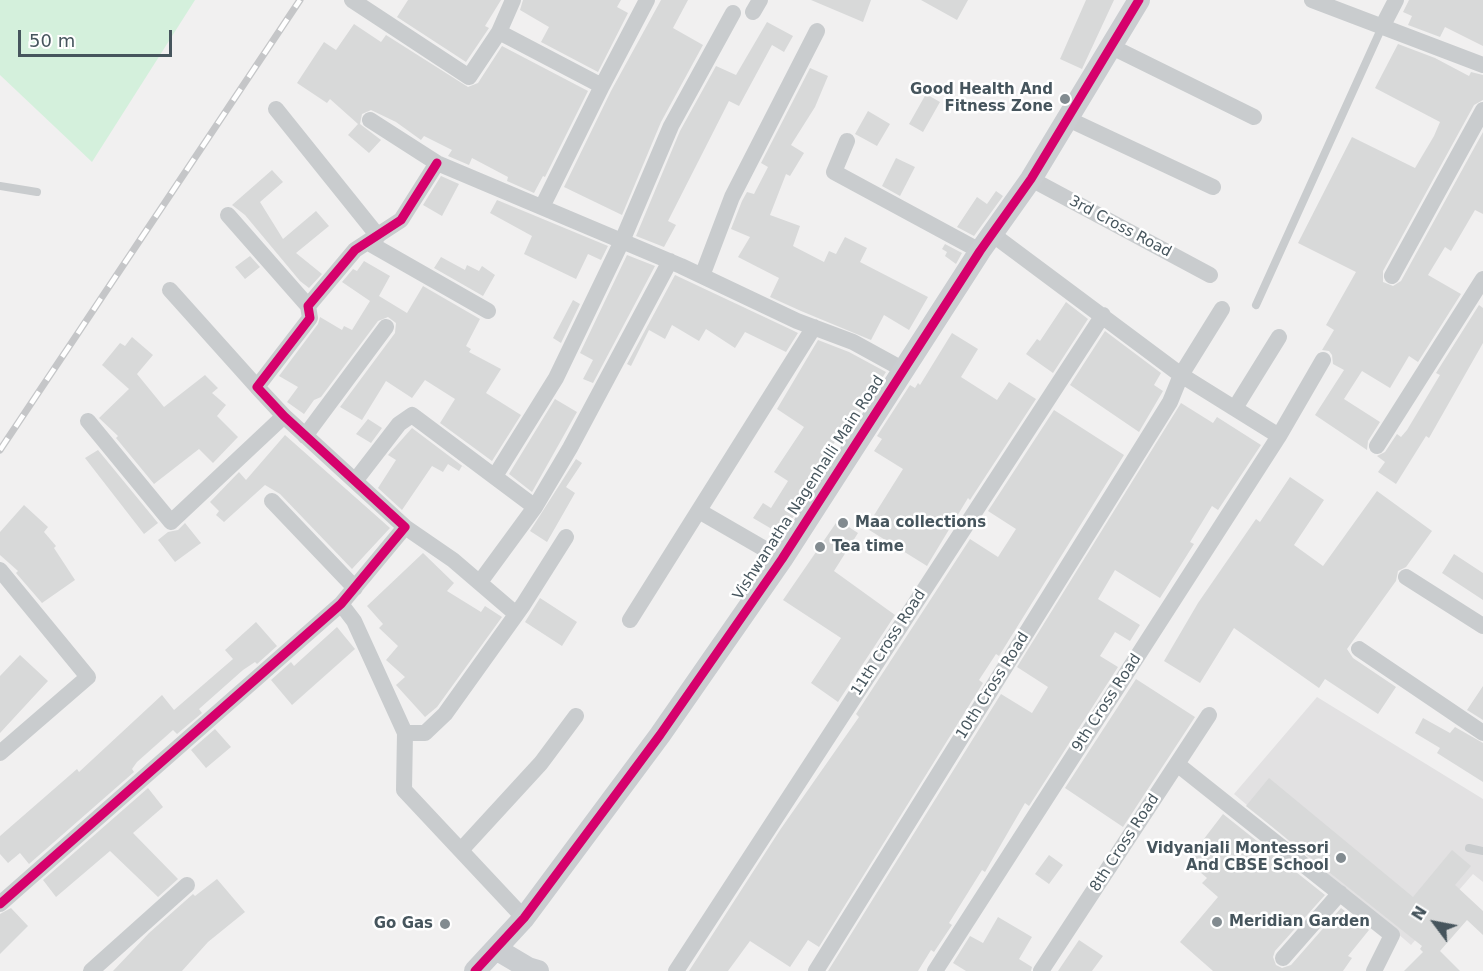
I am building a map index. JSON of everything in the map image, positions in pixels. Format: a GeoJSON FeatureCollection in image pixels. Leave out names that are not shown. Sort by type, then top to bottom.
{"type":"FeatureCollection","features":[{"type":"Feature","properties":{"kind":"street"},"geometry":{"type":"LineString","coordinates":[[352,0],[469,77],[499,32],[513,0]]}},
{"type":"Feature","properties":{"kind":"street"},"geometry":{"type":"LineString","coordinates":[[542,207],[647,0]]}},
{"type":"Feature","properties":{"kind":"street","name":"Vishwanatha Nagenhalli Main Road"},"geometry":{"type":"LineString","coordinates":[[475,971],[524,918],[660,735],[783,560],[986,242],[1031,179],[1139,0]]}},
{"type":"Feature","properties":{"kind":"street"},"geometry":{"type":"LineString","coordinates":[[1312,0],[1483,65]]}},
{"type":"Feature","properties":{"kind":"street"},"geometry":{"type":"LineString","coordinates":[[1382,27],[1396,0]]}},
{"type":"Feature","properties":{"kind":"street"},"geometry":{"type":"LineString","coordinates":[[495,476],[556,378],[622,241],[671,126],[733,13]]}},
{"type":"Feature","properties":{"kind":"street"},"geometry":{"type":"LineString","coordinates":[[702,276],[732,197],[817,31]]}},
{"type":"Feature","properties":{"kind":"street"},"geometry":{"type":"LineString","coordinates":[[499,32],[602,86]]}},
{"type":"Feature","properties":{"kind":"street"},"geometry":{"type":"LineString","coordinates":[[1112,47],[1254,117]]}},
{"type":"Feature","properties":{"kind":"street"},"geometry":{"type":"LineString","coordinates":[[276,109],[373,239],[488,311]]}},
{"type":"Feature","properties":{"kind":"street"},"geometry":{"type":"LineString","coordinates":[[1392,276],[1483,110]]}},
{"type":"Feature","properties":{"kind":"street"},"geometry":{"type":"LineString","coordinates":[[1068,119],[1213,187]]}},
{"type":"Feature","properties":{"kind":"street"},"geometry":{"type":"LineString","coordinates":[[370,120],[437,163],[670,261],[814,327],[853,342],[904,370]]}},
{"type":"Feature","properties":{"kind":"street"},"geometry":{"type":"LineString","coordinates":[[847,141],[834,172],[986,242],[1103,315],[1181,375],[1279,436]]}},
{"type":"Feature","properties":{"kind":"street"},"geometry":{"type":"LineString","coordinates":[[308,306],[355,250],[401,220],[437,163]]}},
{"type":"Feature","properties":{"kind":"street","name":"3rd Cross Road"},"geometry":{"type":"LineString","coordinates":[[1031,179],[1210,275]]}},
{"type":"Feature","properties":{"kind":"street"},"geometry":{"type":"LineString","coordinates":[[228,215],[308,306],[310,318],[257,387]]}},
{"type":"Feature","properties":{"kind":"street"},"geometry":{"type":"LineString","coordinates":[[480,582],[535,507],[570,448],[670,261]]}},
{"type":"Feature","properties":{"kind":"street"},"geometry":{"type":"LineString","coordinates":[[1377,446],[1483,279]]}},
{"type":"Feature","properties":{"kind":"street"},"geometry":{"type":"LineString","coordinates":[[170,290],[257,387],[305,436],[405,527],[480,582],[516,614]]}},
{"type":"Feature","properties":{"kind":"street","name":"10th Cross Road"},"geometry":{"type":"LineString","coordinates":[[816,971],[1170,402],[1181,375],[1222,309]]}},
{"type":"Feature","properties":{"kind":"street","name":"11th Cross Road"},"geometry":{"type":"LineString","coordinates":[[676,971],[1103,315]]}},
{"type":"Feature","properties":{"kind":"street"},"geometry":{"type":"LineString","coordinates":[[305,436],[386,327]]}},
{"type":"Feature","properties":{"kind":"street"},"geometry":{"type":"LineString","coordinates":[[630,620],[814,327]]}},
{"type":"Feature","properties":{"kind":"street"},"geometry":{"type":"LineString","coordinates":[[1235,408],[1279,337]]}},
{"type":"Feature","properties":{"kind":"street","name":"9th Cross Road"},"geometry":{"type":"LineString","coordinates":[[935,971],[1279,436],[1323,360]]}},
{"type":"Feature","properties":{"kind":"street"},"geometry":{"type":"LineString","coordinates":[[355,481],[399,424],[412,415],[535,507]]}},
{"type":"Feature","properties":{"kind":"street"},"geometry":{"type":"LineString","coordinates":[[87,421],[171,522],[284,416]]}},
{"type":"Feature","properties":{"kind":"street"},"geometry":{"type":"LineString","coordinates":[[272,501],[355,588]]}},
{"type":"Feature","properties":{"kind":"street"},"geometry":{"type":"LineString","coordinates":[[699,511],[783,560]]}},
{"type":"Feature","properties":{"kind":"street"},"geometry":{"type":"LineString","coordinates":[[0,904],[341,604],[405,527]]}},
{"type":"Feature","properties":{"kind":"street"},"geometry":{"type":"LineString","coordinates":[[405,734],[425,733],[445,714],[516,614],[566,537]]}},
{"type":"Feature","properties":{"kind":"street"},"geometry":{"type":"LineString","coordinates":[[0,570],[88,677],[0,753]]}},
{"type":"Feature","properties":{"kind":"street"},"geometry":{"type":"LineString","coordinates":[[1406,577],[1483,626]]}},
{"type":"Feature","properties":{"kind":"street"},"geometry":{"type":"LineString","coordinates":[[341,604],[354,621],[405,734],[404,790],[462,849],[524,918]]}},
{"type":"Feature","properties":{"kind":"street"},"geometry":{"type":"LineString","coordinates":[[1359,649],[1483,733]]}},
{"type":"Feature","properties":{"kind":"street","name":"8th Cross Road"},"geometry":{"type":"LineString","coordinates":[[1041,971],[1209,715]]}},
{"type":"Feature","properties":{"kind":"street"},"geometry":{"type":"LineString","coordinates":[[462,849],[541,763],[576,716]]}},
{"type":"Feature","properties":{"kind":"street"},"geometry":{"type":"LineString","coordinates":[[1177,764],[1392,934],[1374,971]]}},
{"type":"Feature","properties":{"kind":"street"},"geometry":{"type":"LineString","coordinates":[[0,881],[13,892]]}},
{"type":"Feature","properties":{"kind":"street"},"geometry":{"type":"LineString","coordinates":[[91,971],[187,885]]}},
{"type":"Feature","properties":{"kind":"street"},"geometry":{"type":"LineString","coordinates":[[1283,958],[1340,893]]}},
{"type":"Feature","properties":{"kind":"street"},"geometry":{"type":"LineString","coordinates":[[496,949],[528,968],[538,971]]}},
{"type":"Feature","properties":{"kind":"lane"},"geometry":{"type":"LineString","coordinates":[[1256,305],[1382,27]]}},
{"type":"Feature","properties":{"kind":"lane"},"geometry":{"type":"LineString","coordinates":[[0,186],[38,192]]}},
{"type":"Feature","properties":{"kind":"lane"},"geometry":{"type":"LineString","coordinates":[[1469,848],[1483,852]]}},
{"type":"Feature","properties":{"kind":"shaded area"},"geometry":{"type":"Polygon","coordinates":[[[1317,697],[1483,799],[1483,882],[1473,874],[1411,945],[1234,794],[1317,697]]]}},
{"type":"Feature","properties":{"kind":"green space"},"geometry":{"type":"Polygon","coordinates":[[[0,0],[195,0],[92,162],[0,75],[0,0]]]}},
{"type":"Feature","properties":{"kind":"building"},"geometry":{"type":"Polygon","coordinates":[[[408,0],[501,0],[485,26],[489,28],[466,62],[397,17],[408,0]]]}},
{"type":"Feature","properties":{"kind":"building"},"geometry":{"type":"Polygon","coordinates":[[[523,0],[621,0],[617,7],[628,13],[598,72],[541,42],[549,27],[520,10],[523,0]]]}},
{"type":"Feature","properties":{"kind":"building"},"geometry":{"type":"Polygon","coordinates":[[[661,0],[688,0],[673,28],[703,45],[661,122],[622,215],[564,187],[611,91],[661,0]]]}},
{"type":"Feature","properties":{"kind":"building"},"geometry":{"type":"Polygon","coordinates":[[[811,0],[871,0],[863,22],[811,0]]]}},
{"type":"Feature","properties":{"kind":"building"},"geometry":{"type":"Polygon","coordinates":[[[921,0],[968,0],[957,20],[921,0]]]}},
{"type":"Feature","properties":{"kind":"building"},"geometry":{"type":"Polygon","coordinates":[[[1086,0],[1114,0],[1082,69],[1060,59],[1086,0]]]}},
{"type":"Feature","properties":{"kind":"building"},"geometry":{"type":"Polygon","coordinates":[[[1409,0],[1483,0],[1483,46],[1445,27],[1440,37],[1408,25],[1412,16],[1403,12],[1409,0]]]}},
{"type":"Feature","properties":{"kind":"building"},"geometry":{"type":"Polygon","coordinates":[[[767,22],[793,36],[784,52],[772,45],[739,106],[729,101],[668,221],[676,225],[664,247],[636,236],[680,131],[716,66],[736,75],[767,22]]]}},
{"type":"Feature","properties":{"kind":"building"},"geometry":{"type":"Polygon","coordinates":[[[354,24],[381,42],[386,35],[468,87],[478,83],[502,46],[588,91],[545,177],[543,176],[534,193],[507,181],[508,177],[472,158],[469,165],[448,156],[452,150],[424,136],[421,140],[396,122],[371,110],[362,114],[360,124],[381,140],[369,153],[348,135],[358,124],[330,99],[327,103],[297,83],[324,42],[336,50],[354,24]]]}},
{"type":"Feature","properties":{"kind":"building"},"geometry":{"type":"Polygon","coordinates":[[[1398,44],[1435,58],[1469,76],[1471,72],[1483,75],[1483,100],[1474,105],[1383,271],[1383,282],[1393,286],[1401,281],[1483,132],[1483,214],[1475,210],[1451,251],[1445,247],[1428,275],[1461,294],[1418,362],[1409,356],[1390,388],[1362,371],[1344,399],[1380,422],[1368,441],[1367,450],[1315,415],[1344,370],[1333,364],[1329,351],[1322,350],[1334,330],[1326,325],[1356,272],[1298,243],[1352,137],[1415,168],[1434,136],[1440,122],[1375,88],[1398,44]]]}},
{"type":"Feature","properties":{"kind":"building"},"geometry":{"type":"Polygon","coordinates":[[[810,68],[828,76],[815,107],[791,145],[804,153],[790,176],[786,174],[770,215],[800,226],[793,246],[824,262],[829,251],[836,254],[845,237],[867,248],[860,262],[928,297],[909,330],[884,315],[871,340],[801,311],[770,297],[779,278],[738,257],[750,237],[731,229],[747,192],[754,194],[768,167],[761,163],[810,68]]]}},
{"type":"Feature","properties":{"kind":"building"},"geometry":{"type":"Polygon","coordinates":[[[926,94],[940,102],[923,132],[909,124],[926,94]]]}},
{"type":"Feature","properties":{"kind":"building"},"geometry":{"type":"Polygon","coordinates":[[[868,111],[890,124],[877,146],[855,134],[868,111]]]}},
{"type":"Feature","properties":{"kind":"building"},"geometry":{"type":"Polygon","coordinates":[[[896,158],[915,167],[900,196],[882,186],[896,158]]]}},
{"type":"Feature","properties":{"kind":"building"},"geometry":{"type":"Polygon","coordinates":[[[272,170],[283,182],[260,202],[283,239],[316,211],[329,226],[296,253],[322,274],[309,288],[300,281],[245,215],[232,205],[272,170]]]}},
{"type":"Feature","properties":{"kind":"building"},"geometry":{"type":"Polygon","coordinates":[[[441,176],[459,184],[442,216],[423,205],[441,176]]]}},
{"type":"Feature","properties":{"kind":"building"},"geometry":{"type":"Polygon","coordinates":[[[996,191],[1003,196],[974,236],[957,227],[977,197],[987,204],[996,191]]]}},
{"type":"Feature","properties":{"kind":"building"},"geometry":{"type":"Polygon","coordinates":[[[497,200],[608,246],[601,260],[588,254],[576,279],[524,254],[532,236],[490,213],[497,200]]]}},
{"type":"Feature","properties":{"kind":"building"},"geometry":{"type":"Polygon","coordinates":[[[945,244],[962,253],[956,264],[945,256],[947,252],[942,249],[945,244]]]}},
{"type":"Feature","properties":{"kind":"building"},"geometry":{"type":"Polygon","coordinates":[[[627,255],[655,266],[593,383],[583,379],[593,360],[580,353],[627,255]]]}},
{"type":"Feature","properties":{"kind":"building"},"geometry":{"type":"Polygon","coordinates":[[[250,256],[260,267],[245,279],[235,267],[250,256]]]}},
{"type":"Feature","properties":{"kind":"building"},"geometry":{"type":"Polygon","coordinates":[[[441,257],[465,270],[467,265],[479,271],[482,266],[495,275],[483,296],[434,268],[441,257]]]}},
{"type":"Feature","properties":{"kind":"building"},"geometry":{"type":"Polygon","coordinates":[[[364,261],[390,276],[379,296],[407,313],[423,286],[480,319],[466,346],[471,349],[469,352],[501,369],[486,393],[521,415],[492,461],[440,423],[455,399],[425,380],[412,398],[386,381],[362,420],[340,407],[395,333],[396,323],[388,317],[378,321],[321,397],[314,400],[304,414],[287,402],[298,387],[279,376],[318,324],[320,317],[342,330],[344,326],[352,330],[370,301],[342,282],[353,269],[357,271],[364,261]]]}},
{"type":"Feature","properties":{"kind":"building"},"geometry":{"type":"Polygon","coordinates":[[[675,275],[798,333],[786,352],[745,332],[735,348],[706,329],[699,341],[672,325],[665,339],[649,330],[631,366],[627,364],[675,275]]]}},
{"type":"Feature","properties":{"kind":"building"},"geometry":{"type":"Polygon","coordinates":[[[573,300],[580,304],[561,343],[553,338],[573,300]]]}},
{"type":"Feature","properties":{"kind":"building"},"geometry":{"type":"Polygon","coordinates":[[[1066,302],[1088,319],[1053,373],[1026,354],[1037,339],[1040,341],[1066,302]]]}},
{"type":"Feature","properties":{"kind":"building"},"geometry":{"type":"Polygon","coordinates":[[[1479,305],[1483,308],[1483,343],[1429,438],[1426,436],[1396,484],[1378,472],[1385,462],[1377,456],[1385,452],[1397,434],[1401,437],[1407,430],[1440,375],[1436,373],[1479,305]]]}},
{"type":"Feature","properties":{"kind":"building"},"geometry":{"type":"Polygon","coordinates":[[[1105,331],[1161,373],[1154,385],[1163,391],[1139,432],[1070,385],[1105,331]]]}},
{"type":"Feature","properties":{"kind":"building"},"geometry":{"type":"Polygon","coordinates":[[[952,333],[978,349],[961,377],[997,400],[1009,382],[1036,399],[970,500],[968,498],[927,566],[866,528],[903,469],[874,451],[882,439],[877,436],[910,385],[915,388],[918,383],[920,385],[952,333]]]}},
{"type":"Feature","properties":{"kind":"building"},"geometry":{"type":"Polygon","coordinates":[[[132,337],[153,355],[137,374],[164,407],[205,375],[218,388],[212,393],[226,405],[217,416],[238,437],[213,463],[199,449],[154,484],[116,438],[118,436],[99,418],[129,389],[102,365],[120,343],[125,346],[132,337]]]}},
{"type":"Feature","properties":{"kind":"building"},"geometry":{"type":"Polygon","coordinates":[[[818,340],[849,352],[886,372],[844,437],[840,434],[798,498],[803,501],[782,535],[753,518],[763,503],[771,508],[788,481],[774,472],[804,427],[777,409],[818,340]]]}},
{"type":"Feature","properties":{"kind":"building"},"geometry":{"type":"Polygon","coordinates":[[[555,399],[577,412],[532,492],[509,474],[555,399]]]}},
{"type":"Feature","properties":{"kind":"building"},"geometry":{"type":"Polygon","coordinates":[[[1181,403],[1213,423],[1217,417],[1261,445],[1218,510],[1212,506],[1190,542],[1194,544],[1160,598],[1115,570],[1098,599],[1140,625],[1130,641],[1115,632],[1100,656],[1118,667],[1029,806],[1025,803],[985,872],[982,870],[949,923],[952,925],[934,952],[931,950],[918,971],[828,971],[1001,694],[1032,713],[1048,687],[1017,667],[1181,403]]]}},
{"type":"Feature","properties":{"kind":"building"},"geometry":{"type":"Polygon","coordinates":[[[1054,410],[1124,455],[999,656],[996,654],[979,680],[983,683],[819,947],[808,940],[790,967],[750,941],[728,971],[689,971],[780,830],[859,717],[856,714],[970,539],[998,557],[1016,529],[988,511],[1054,410]]]}},
{"type":"Feature","properties":{"kind":"building"},"geometry":{"type":"Polygon","coordinates":[[[368,419],[382,428],[371,443],[356,434],[368,419]]]}},
{"type":"Feature","properties":{"kind":"building"},"geometry":{"type":"Polygon","coordinates":[[[412,428],[469,471],[462,466],[459,471],[448,464],[443,472],[432,466],[402,510],[378,488],[396,460],[388,455],[412,428]]]}},
{"type":"Feature","properties":{"kind":"building"},"geometry":{"type":"Polygon","coordinates":[[[285,435],[390,528],[352,569],[280,494],[265,485],[224,522],[216,515],[219,511],[210,502],[239,472],[246,480],[285,435]]]}},
{"type":"Feature","properties":{"kind":"building"},"geometry":{"type":"Polygon","coordinates":[[[98,450],[158,523],[144,534],[85,458],[98,450]]]}},
{"type":"Feature","properties":{"kind":"building"},"geometry":{"type":"Polygon","coordinates":[[[576,459],[582,463],[566,487],[575,493],[547,542],[530,531],[576,459]]]}},
{"type":"Feature","properties":{"kind":"building"},"geometry":{"type":"Polygon","coordinates":[[[1290,477],[1324,500],[1294,545],[1323,566],[1377,491],[1432,531],[1406,567],[1398,571],[1396,581],[1347,649],[1353,658],[1396,687],[1378,714],[1325,679],[1319,688],[1234,628],[1200,683],[1164,661],[1198,603],[1256,519],[1260,522],[1290,477]]]}},
{"type":"Feature","properties":{"kind":"building"},"geometry":{"type":"Polygon","coordinates":[[[24,505],[48,527],[44,532],[56,546],[54,548],[75,580],[42,603],[16,573],[18,571],[0,555],[0,532],[24,505]]]}},
{"type":"Feature","properties":{"kind":"building"},"geometry":{"type":"Polygon","coordinates":[[[838,520],[858,533],[834,571],[895,615],[838,702],[811,683],[841,638],[783,600],[838,520]]]}},
{"type":"Feature","properties":{"kind":"building"},"geometry":{"type":"Polygon","coordinates":[[[185,523],[201,543],[175,562],[158,540],[168,532],[178,530],[185,523]]]}},
{"type":"Feature","properties":{"kind":"building"},"geometry":{"type":"Polygon","coordinates":[[[423,553],[454,583],[447,591],[481,612],[485,606],[502,617],[437,707],[425,717],[396,685],[405,677],[386,660],[398,646],[379,628],[383,624],[367,606],[423,553]]]}},
{"type":"Feature","properties":{"kind":"building"},"geometry":{"type":"Polygon","coordinates":[[[1454,554],[1483,573],[1483,600],[1442,573],[1454,554]]]}},
{"type":"Feature","properties":{"kind":"building"},"geometry":{"type":"Polygon","coordinates":[[[540,598],[577,622],[562,646],[525,622],[540,598]]]}},
{"type":"Feature","properties":{"kind":"building"},"geometry":{"type":"Polygon","coordinates":[[[256,622],[277,646],[257,664],[255,662],[243,670],[199,709],[202,713],[177,734],[173,730],[137,762],[132,769],[134,772],[29,864],[20,853],[8,863],[0,854],[0,836],[77,769],[79,772],[162,695],[174,710],[233,659],[225,650],[256,622]]]}},
{"type":"Feature","properties":{"kind":"building"},"geometry":{"type":"Polygon","coordinates":[[[337,627],[355,649],[292,705],[271,680],[291,662],[294,666],[337,627]]]}},
{"type":"Feature","properties":{"kind":"building"},"geometry":{"type":"Polygon","coordinates":[[[20,655],[48,681],[0,733],[0,676],[20,655]]]}},
{"type":"Feature","properties":{"kind":"building"},"geometry":{"type":"Polygon","coordinates":[[[1136,679],[1195,717],[1123,827],[1065,788],[1136,679]]]}},
{"type":"Feature","properties":{"kind":"building"},"geometry":{"type":"Polygon","coordinates":[[[1483,686],[1483,720],[1467,710],[1483,686]]]}},
{"type":"Feature","properties":{"kind":"building"},"geometry":{"type":"Polygon","coordinates":[[[1423,718],[1450,733],[1455,727],[1483,743],[1483,782],[1437,753],[1440,748],[1415,733],[1423,718]]]}},
{"type":"Feature","properties":{"kind":"building"},"geometry":{"type":"Polygon","coordinates":[[[215,729],[231,747],[206,768],[191,750],[215,729]]]}},
{"type":"Feature","properties":{"kind":"building","name":"Vidyanjali Montessori And CBSE School"},"geometry":{"type":"Polygon","coordinates":[[[1269,778],[1413,897],[1452,850],[1471,866],[1455,885],[1483,911],[1483,935],[1467,920],[1440,951],[1460,971],[1404,971],[1423,952],[1420,949],[1422,946],[1246,806],[1269,778]]]}},
{"type":"Feature","properties":{"kind":"building"},"geometry":{"type":"Polygon","coordinates":[[[148,788],[163,807],[133,833],[178,879],[158,897],[110,851],[56,897],[43,880],[148,788]]]}},
{"type":"Feature","properties":{"kind":"building"},"geometry":{"type":"Polygon","coordinates":[[[1223,814],[1325,895],[1275,951],[1273,957],[1276,965],[1282,968],[1291,965],[1341,908],[1369,930],[1348,956],[1352,958],[1343,971],[1213,971],[1180,942],[1218,897],[1202,883],[1207,878],[1187,861],[1223,814]]]}},
{"type":"Feature","properties":{"kind":"building"},"geometry":{"type":"Polygon","coordinates":[[[1049,855],[1063,865],[1049,884],[1035,874],[1049,855]]]}},
{"type":"Feature","properties":{"kind":"building"},"geometry":{"type":"Polygon","coordinates":[[[217,879],[245,912],[208,942],[182,971],[113,971],[149,933],[193,894],[195,896],[217,879]]]}},
{"type":"Feature","properties":{"kind":"building"},"geometry":{"type":"Polygon","coordinates":[[[11,908],[28,926],[0,954],[0,914],[11,908]]]}},
{"type":"Feature","properties":{"kind":"building"},"geometry":{"type":"Polygon","coordinates":[[[998,917],[1032,937],[1019,959],[1032,967],[1031,971],[966,971],[953,963],[970,936],[983,943],[998,917]]]}},
{"type":"Feature","properties":{"kind":"building"},"geometry":{"type":"Polygon","coordinates":[[[1079,940],[1103,956],[1092,971],[1058,971],[1079,940]]]}},
{"type":"Feature","properties":{"kind":"railway"},"geometry":{"type":"LineString","coordinates":[[0,450],[300,0]]}},
{"type":"Feature","properties":{"kind":"cycle path"},"geometry":{"type":"LineString","coordinates":[[475,971],[524,918],[660,735],[782,559],[980,251],[1031,179],[1139,0]]}},
{"type":"Feature","properties":{"kind":"cycle path"},"geometry":{"type":"LineString","coordinates":[[0,904],[341,604],[405,527],[284,416],[257,387],[310,318],[308,306],[355,250],[401,220],[437,163]]}},
{"type":"Feature","properties":{"kind":"place","name":"Good Health And Fitness Zone"},"geometry":{"type":"Point","coordinates":[1065,99]}},
{"type":"Feature","properties":{"kind":"place","name":"Maa collections"},"geometry":{"type":"Point","coordinates":[843,523]}},
{"type":"Feature","properties":{"kind":"place","name":"Tea time"},"geometry":{"type":"Point","coordinates":[820,547]}},
{"type":"Feature","properties":{"kind":"place","name":"Vidyanjali Montessori And CBSE School"},"geometry":{"type":"Point","coordinates":[1341,858]}},
{"type":"Feature","properties":{"kind":"place","name":"Meridian Garden"},"geometry":{"type":"Point","coordinates":[1217,922]}},
{"type":"Feature","properties":{"kind":"place","name":"Go Gas"},"geometry":{"type":"Point","coordinates":[445,924]}}]}
